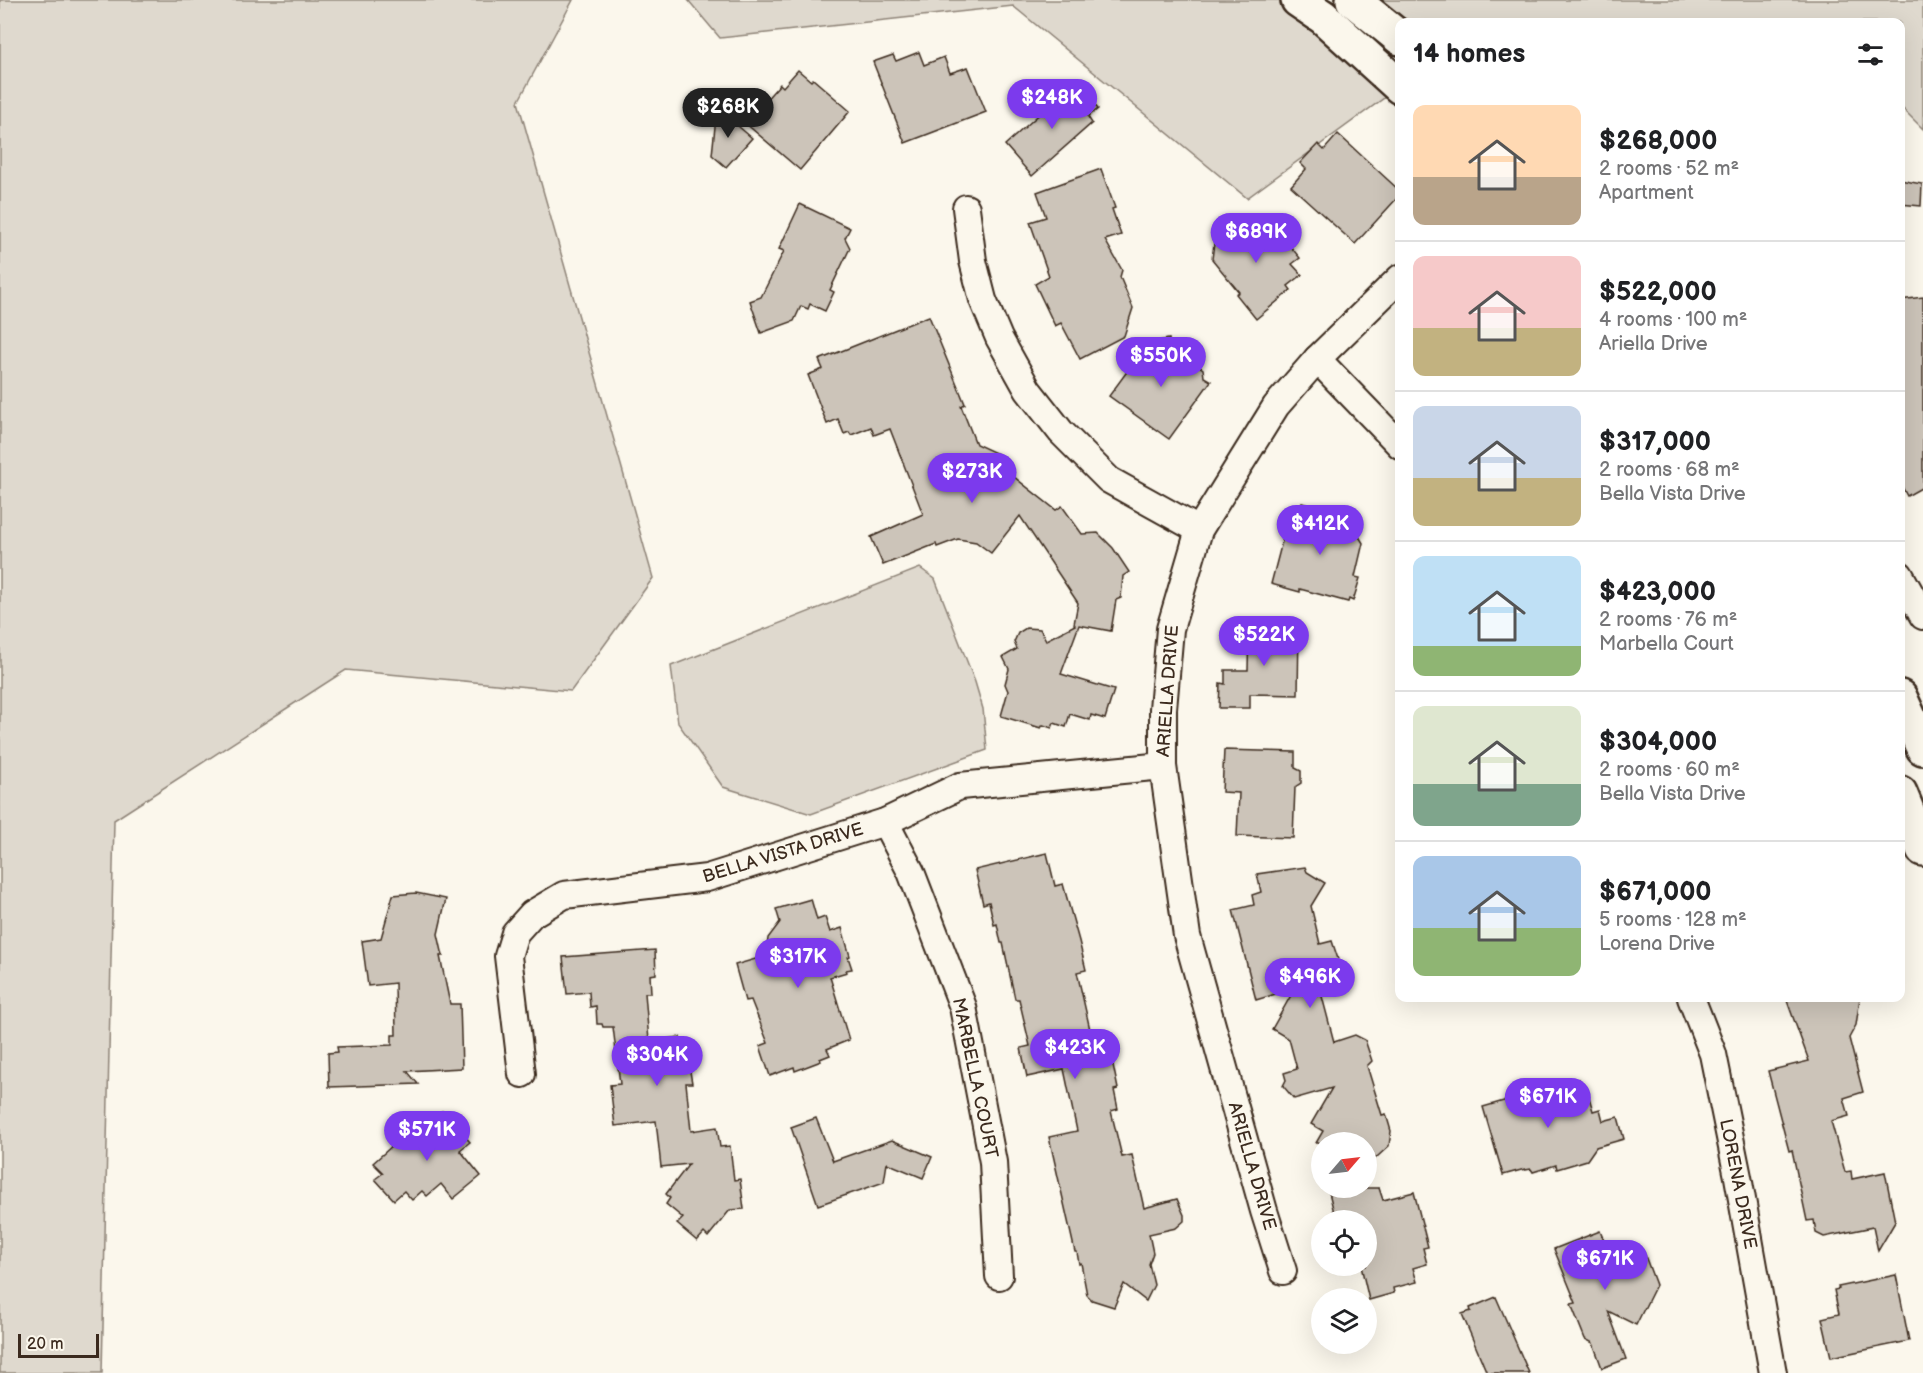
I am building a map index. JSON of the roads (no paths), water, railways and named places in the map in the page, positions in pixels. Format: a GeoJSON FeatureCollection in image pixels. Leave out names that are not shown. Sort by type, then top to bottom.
{"type":"FeatureCollection","features":[{"type":"Feature","properties":{"kind":"street"},"geometry":{"type":"LineString","coordinates":[[1298,0],[1323,17],[1395,82]]}},
{"type":"Feature","properties":{"kind":"street"},"geometry":{"type":"LineString","coordinates":[[1353,0],[1395,34]]}},
{"type":"Feature","properties":{"kind":"street"},"geometry":{"type":"LineString","coordinates":[[966,208],[973,261],[983,300],[999,338],[1028,390],[1061,432],[1109,480],[1199,530]]}},
{"type":"Feature","properties":{"kind":"street","name":"ARIELLA DRIVE"},"geometry":{"type":"LineString","coordinates":[[1283,1271],[1187,936],[1163,766],[1163,709],[1170,629],[1199,530],[1276,406],[1317,359],[1395,283]]}},
{"type":"Feature","properties":{"kind":"street"},"geometry":{"type":"LineString","coordinates":[[1317,359],[1395,441]]}},
{"type":"Feature","properties":{"kind":"street"},"geometry":{"type":"LineString","coordinates":[[1905,584],[1923,616]]}},
{"type":"Feature","properties":{"kind":"street"},"geometry":{"type":"LineString","coordinates":[[1905,708],[1923,748]]}},
{"type":"Feature","properties":{"kind":"street","name":"BELLA VISTA DRIVE"},"geometry":{"type":"LineString","coordinates":[[522,1074],[508,956],[515,933],[532,914],[564,895],[707,878],[885,822],[960,786],[1163,766]]}},
{"type":"Feature","properties":{"kind":"street"},"geometry":{"type":"LineString","coordinates":[[1905,805],[1923,849]]}},
{"type":"Feature","properties":{"kind":"street","name":"MARBELLA COURT"},"geometry":{"type":"LineString","coordinates":[[885,822],[911,872],[963,1007],[993,1162],[999,1276]]}},
{"type":"Feature","properties":{"kind":"street","name":"LORENA DRIVE"},"geometry":{"type":"LineString","coordinates":[[1693,1002],[1713,1054],[1738,1177],[1773,1373]]}}]}
